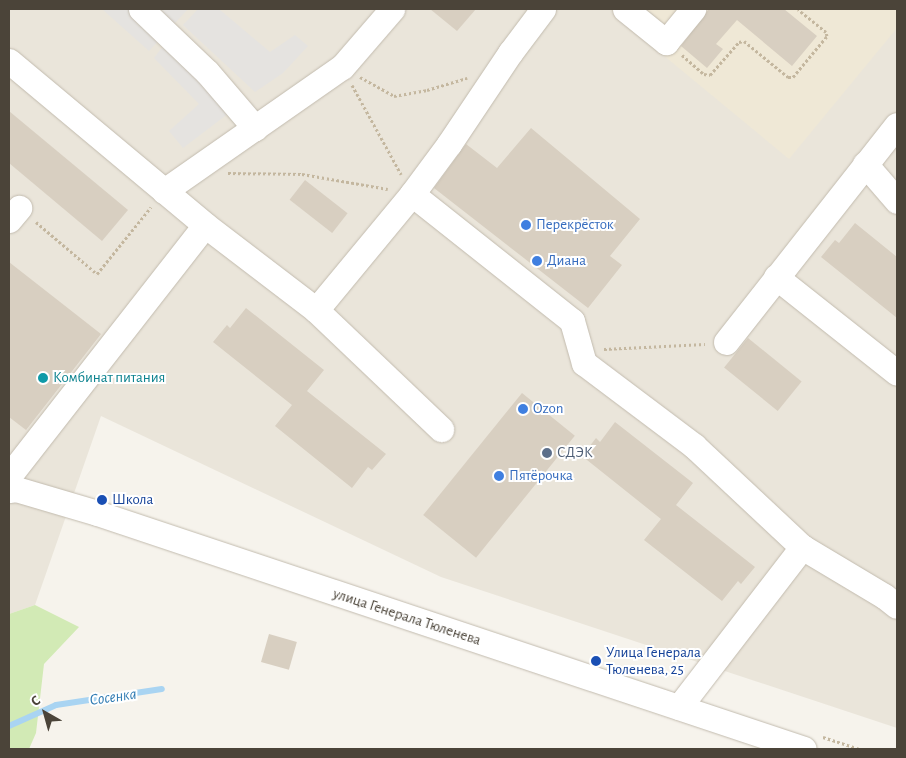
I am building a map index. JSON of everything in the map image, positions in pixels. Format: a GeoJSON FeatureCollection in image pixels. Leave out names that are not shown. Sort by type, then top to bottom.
{"type":"FeatureCollection","features":[{"type":"Feature","properties":{"kind":"street"},"geometry":{"type":"LineString","coordinates":[[141,9],[207,72],[255,128]]}},
{"type":"Feature","properties":{"kind":"street"},"geometry":{"type":"LineString","coordinates":[[164,191],[342,67],[392,9]]}},
{"type":"Feature","properties":{"kind":"street"},"geometry":{"type":"LineString","coordinates":[[316,310],[412,194],[543,9]]}},
{"type":"Feature","properties":{"kind":"street"},"geometry":{"type":"LineString","coordinates":[[625,9],[666,42],[693,9]]}},
{"type":"Feature","properties":{"kind":"street"},"geometry":{"type":"LineString","coordinates":[[9,62],[205,225],[316,310],[441,429]]}},
{"type":"Feature","properties":{"kind":"street"},"geometry":{"type":"LineString","coordinates":[[726,342],[865,164],[897,126]]}},
{"type":"Feature","properties":{"kind":"street"},"geometry":{"type":"LineString","coordinates":[[865,164],[897,201]]}},
{"type":"Feature","properties":{"kind":"street"},"geometry":{"type":"LineString","coordinates":[[412,194],[572,321],[584,363],[694,446],[802,547],[893,595]]}},
{"type":"Feature","properties":{"kind":"street"},"geometry":{"type":"LineString","coordinates":[[10,475],[205,225]]}},
{"type":"Feature","properties":{"kind":"street"},"geometry":{"type":"LineString","coordinates":[[776,277],[897,373]]}},
{"type":"Feature","properties":{"kind":"street","name":"улица Генерала Тюленева"},"geometry":{"type":"LineString","coordinates":[[10,475],[16,489],[98,514],[804,749]]}},
{"type":"Feature","properties":{"kind":"street"},"geometry":{"type":"LineString","coordinates":[[679,707],[802,547]]}},
{"type":"Feature","properties":{"kind":"path"},"geometry":{"type":"LineString","coordinates":[[666,42],[707,75],[714,72],[739,42],[744,41],[788,77],[793,77],[827,36],[826,32],[798,9]]}},
{"type":"Feature","properties":{"kind":"path"},"geometry":{"type":"LineString","coordinates":[[342,67],[394,96],[427,90],[470,77]]}},
{"type":"Feature","properties":{"kind":"path"},"geometry":{"type":"LineString","coordinates":[[342,67],[412,194]]}},
{"type":"Feature","properties":{"kind":"path"},"geometry":{"type":"LineString","coordinates":[[190,173],[302,174],[412,194]]}},
{"type":"Feature","properties":{"kind":"path"},"geometry":{"type":"LineString","coordinates":[[14,214],[97,274],[164,191]]}},
{"type":"Feature","properties":{"kind":"path"},"geometry":{"type":"LineString","coordinates":[[603,349],[672,347],[726,342]]}},
{"type":"Feature","properties":{"kind":"shaded area"},"geometry":{"type":"Polygon","coordinates":[[[9,9],[897,9],[897,728],[441,577],[101,416],[35,605],[9,614],[9,9]]]}},
{"type":"Feature","properties":{"kind":"shaded area"},"geometry":{"type":"Polygon","coordinates":[[[102,9],[188,9],[149,51],[102,9]]]}},
{"type":"Feature","properties":{"kind":"shaded area"},"geometry":{"type":"Polygon","coordinates":[[[198,9],[219,9],[270,52],[295,35],[308,46],[283,73],[255,92],[183,25],[198,9]]]}},
{"type":"Feature","properties":{"kind":"shaded area"},"geometry":{"type":"Polygon","coordinates":[[[624,9],[897,9],[897,28],[789,159],[617,17],[624,9]]]}},
{"type":"Feature","properties":{"kind":"shaded area"},"geometry":{"type":"Polygon","coordinates":[[[166,42],[233,110],[183,148],[169,131],[199,104],[154,58],[166,42]]]}},
{"type":"Feature","properties":{"kind":"green space"},"geometry":{"type":"Polygon","coordinates":[[[35,605],[79,627],[44,664],[36,733],[29,749],[9,749],[9,614],[35,605]]]}},
{"type":"Feature","properties":{"kind":"building"},"geometry":{"type":"Polygon","coordinates":[[[430,9],[476,9],[457,31],[430,9]]]}},
{"type":"Feature","properties":{"kind":"building"},"geometry":{"type":"Polygon","coordinates":[[[709,9],[784,9],[817,36],[792,66],[737,20],[716,44],[723,49],[707,68],[681,46],[709,9]]]}},
{"type":"Feature","properties":{"kind":"building"},"geometry":{"type":"Polygon","coordinates":[[[9,111],[128,210],[102,241],[9,163],[9,111]]]}},
{"type":"Feature","properties":{"kind":"building"},"geometry":{"type":"Polygon","coordinates":[[[531,128],[640,219],[610,256],[622,265],[588,308],[434,188],[466,144],[497,168],[531,128]]]}},
{"type":"Feature","properties":{"kind":"building"},"geometry":{"type":"Polygon","coordinates":[[[305,180],[348,213],[332,233],[290,200],[305,180]]]}},
{"type":"Feature","properties":{"kind":"building"},"geometry":{"type":"Polygon","coordinates":[[[855,223],[897,257],[897,318],[821,257],[835,240],[839,243],[855,223]]]}},
{"type":"Feature","properties":{"kind":"building","name":"Комбинат питания"},"geometry":{"type":"Polygon","coordinates":[[[9,262],[101,334],[26,430],[9,417],[9,262]]]}},
{"type":"Feature","properties":{"kind":"building"},"geometry":{"type":"Polygon","coordinates":[[[246,308],[324,370],[307,391],[386,454],[372,470],[368,467],[352,488],[275,426],[292,405],[213,342],[227,325],[230,328],[246,308]]]}},
{"type":"Feature","properties":{"kind":"building"},"geometry":{"type":"Polygon","coordinates":[[[748,338],[802,381],[778,411],[724,368],[748,338]]]}},
{"type":"Feature","properties":{"kind":"building","name":"Пятёрочка"},"geometry":{"type":"Polygon","coordinates":[[[522,393],[575,436],[476,558],[423,515],[522,393]]]}},
{"type":"Feature","properties":{"kind":"building"},"geometry":{"type":"Polygon","coordinates":[[[615,422],[693,483],[676,505],[755,567],[741,584],[738,581],[722,601],[644,540],[661,519],[582,456],[596,438],[600,442],[615,422]]]}},
{"type":"Feature","properties":{"kind":"building"},"geometry":{"type":"Polygon","coordinates":[[[269,634],[297,642],[289,670],[261,662],[269,634]]]}},
{"type":"Feature","properties":{"kind":"waterway","name":"Сосенка"},"geometry":{"type":"LineString","coordinates":[[9,726],[56,705],[162,689]]}},
{"type":"Feature","properties":{"kind":"place","name":"Перекрёсток"},"geometry":{"type":"Point","coordinates":[526,225]}},
{"type":"Feature","properties":{"kind":"place","name":"Диана"},"geometry":{"type":"Point","coordinates":[537,261]}},
{"type":"Feature","properties":{"kind":"place","name":"Комбинат питания"},"geometry":{"type":"Point","coordinates":[43,378]}},
{"type":"Feature","properties":{"kind":"place","name":"Ozon"},"geometry":{"type":"Point","coordinates":[523,409]}},
{"type":"Feature","properties":{"kind":"place","name":"СДЭК"},"geometry":{"type":"Point","coordinates":[547,453]}},
{"type":"Feature","properties":{"kind":"place","name":"Пятёрочка"},"geometry":{"type":"Point","coordinates":[499,476]}},
{"type":"Feature","properties":{"kind":"place","name":"Школа"},"geometry":{"type":"Point","coordinates":[102,500]}},
{"type":"Feature","properties":{"kind":"place","name":"Улица Генерала Тюленева, 25"},"geometry":{"type":"Point","coordinates":[596,661]}}]}
